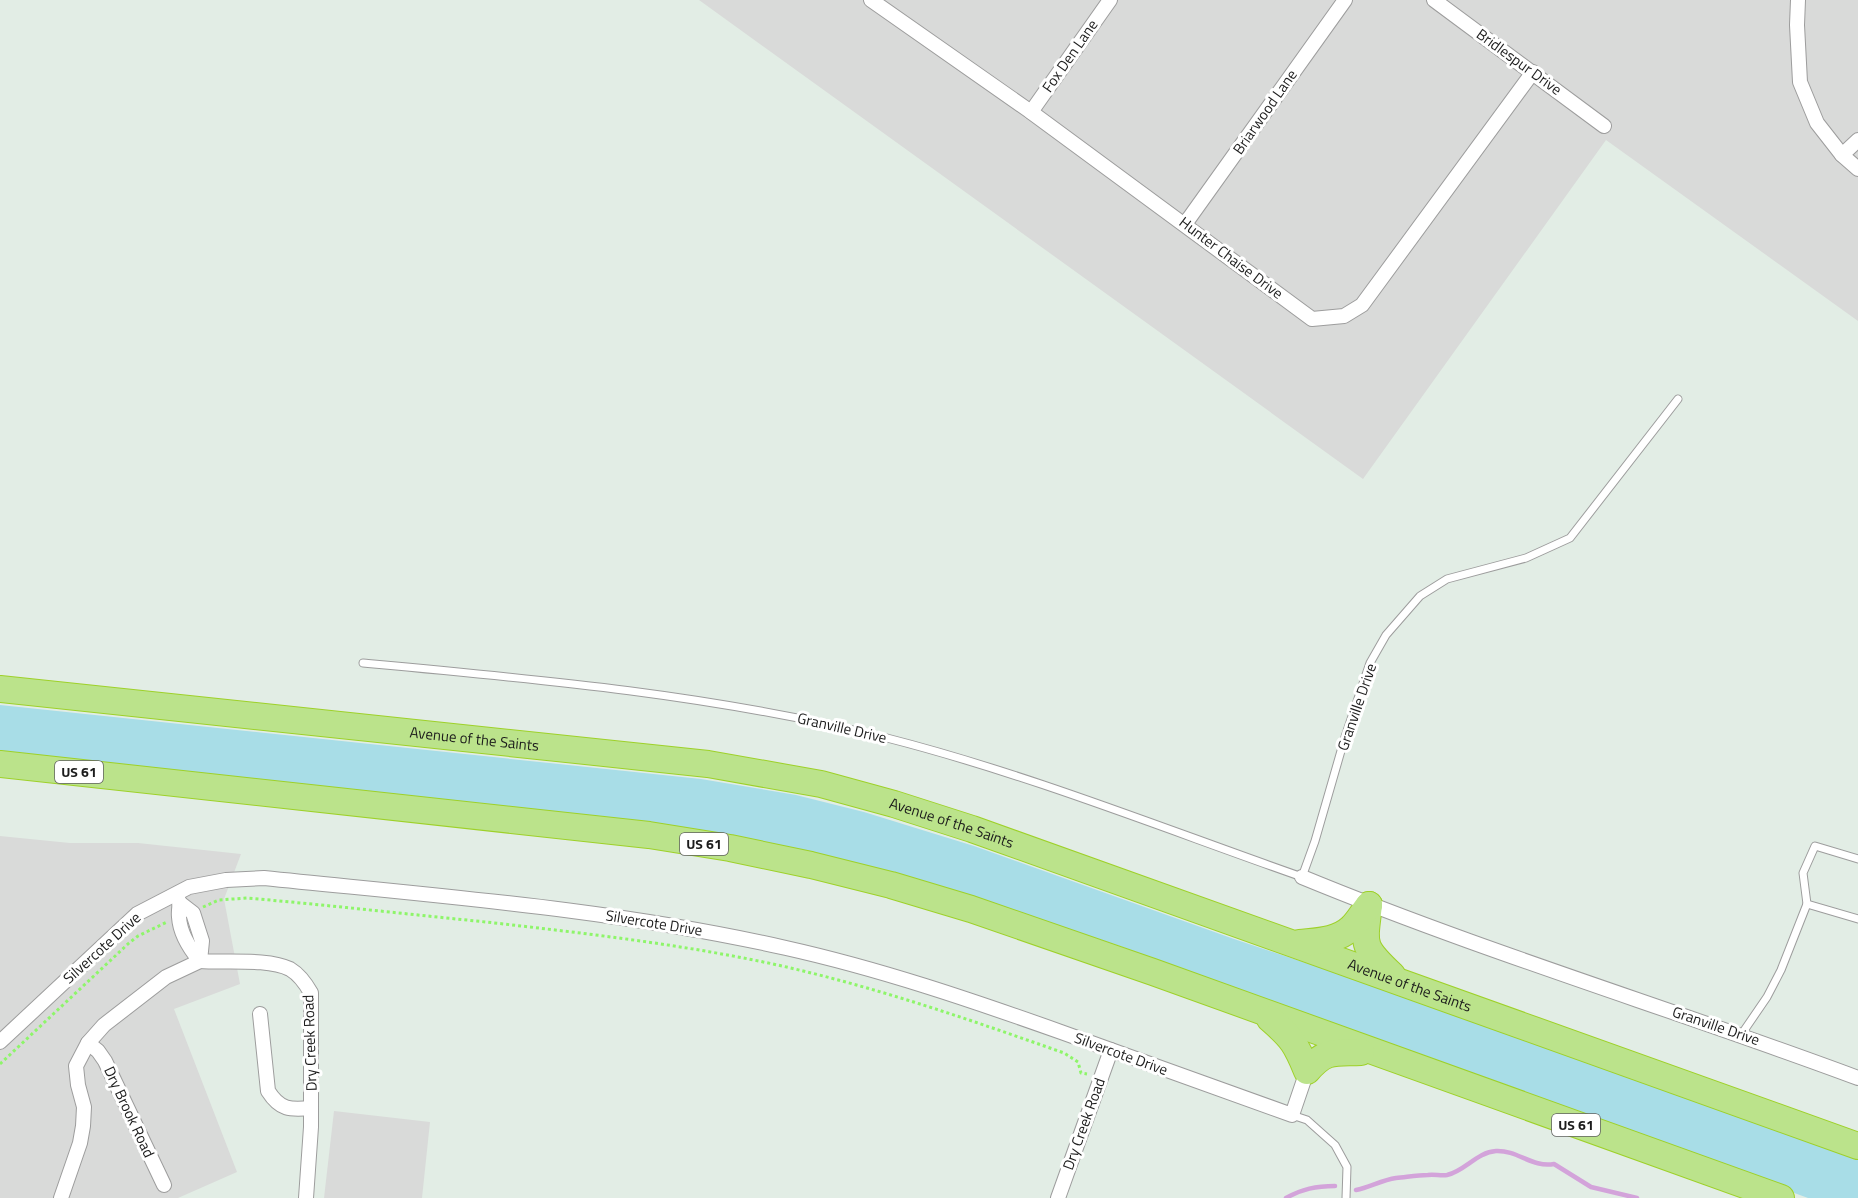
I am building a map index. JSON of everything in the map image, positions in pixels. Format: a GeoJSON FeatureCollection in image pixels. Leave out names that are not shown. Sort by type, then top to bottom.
{"type":"FeatureCollection","features":[{"type":"Feature","properties":{"kind":"highway","name":"Avenue of the Saints"},"geometry":{"type":"LineString","coordinates":[[0,689],[708,764],[788,777],[894,804],[972,829],[1858,1146]]}},
{"type":"Feature","properties":{"kind":"highway","name":"US 61"},"geometry":{"type":"LineString","coordinates":[[0,764],[649,835],[730,848],[822,868],[891,885],[1023,927],[1781,1198]]}},
{"type":"Feature","properties":{"kind":"highway"},"geometry":{"type":"LineString","coordinates":[[1294,943],[1327,940],[1340,935],[1351,928],[1369,904]]}},
{"type":"Feature","properties":{"kind":"highway"},"geometry":{"type":"LineString","coordinates":[[1369,904],[1365,935],[1368,951],[1399,981]]}},
{"type":"Feature","properties":{"kind":"highway"},"geometry":{"type":"LineString","coordinates":[[1260,1011],[1289,1036],[1298,1048],[1307,1071],[1318,1058],[1329,1053],[1371,1051]]}},
{"type":"Feature","properties":{"kind":"street","name":"Fox Den Lane"},"geometry":{"type":"LineString","coordinates":[[1031,112],[1110,0]]}},
{"type":"Feature","properties":{"kind":"street","name":"Briarwood Lane"},"geometry":{"type":"LineString","coordinates":[[1185,224],[1345,0]]}},
{"type":"Feature","properties":{"kind":"street","name":"Bridlespur Drive"},"geometry":{"type":"LineString","coordinates":[[1434,0],[1604,126]]}},
{"type":"Feature","properties":{"kind":"street"},"geometry":{"type":"LineString","coordinates":[[1798,0],[1800,82],[1817,123],[1842,155],[1858,169]]}},
{"type":"Feature","properties":{"kind":"street","name":"Hunter Chaise Drive"},"geometry":{"type":"LineString","coordinates":[[873,1],[1031,112],[1312,319],[1344,316],[1362,305],[1533,72]]}},
{"type":"Feature","properties":{"kind":"street"},"geometry":{"type":"LineString","coordinates":[[1842,155],[1858,140]]}},
{"type":"Feature","properties":{"kind":"street","name":"Granville Drive"},"geometry":{"type":"LineString","coordinates":[[1302,877],[1369,904],[1858,1078]]}},
{"type":"Feature","properties":{"kind":"street","name":"Silvercote Drive"},"geometry":{"type":"LineString","coordinates":[[0,1042],[137,914],[182,906],[189,887],[226,880],[264,878],[627,918],[788,948],[882,973],[976,1002],[1292,1115]]}},
{"type":"Feature","properties":{"kind":"street"},"geometry":{"type":"LineString","coordinates":[[62,1198],[80,1143],[83,1126],[84,1107],[76,1066],[88,1044],[104,1025],[166,977],[200,961],[188,948],[182,906]]}},
{"type":"Feature","properties":{"kind":"street","name":"Dry Creek Road"},"geometry":{"type":"LineString","coordinates":[[200,961],[273,964],[290,969],[303,980],[311,993],[311,1108],[306,1198]]}},
{"type":"Feature","properties":{"kind":"street","name":"Dry Creek Road"},"geometry":{"type":"LineString","coordinates":[[260,1014],[268,1091],[274,1101],[284,1108],[311,1108]]}},
{"type":"Feature","properties":{"kind":"street","name":"Dry Brook Road"},"geometry":{"type":"LineString","coordinates":[[88,1044],[98,1051],[105,1061],[164,1185]]}},
{"type":"Feature","properties":{"kind":"street","name":"Dry Creek Road"},"geometry":{"type":"LineString","coordinates":[[1058,1198],[1111,1050]]}},
{"type":"Feature","properties":{"kind":"street"},"geometry":{"type":"LineString","coordinates":[[1292,1115],[1307,1071]]}},
{"type":"Feature","properties":{"kind":"lane","name":"Granville Drive"},"geometry":{"type":"LineString","coordinates":[[363,663],[653,694],[795,717],[888,738],[1080,798],[1302,877],[1370,663],[1386,635],[1420,596],[1447,579],[1526,558],[1570,538],[1678,399]]}},
{"type":"Feature","properties":{"kind":"lane"},"geometry":{"type":"LineString","coordinates":[[1741,1035],[1767,997],[1781,970],[1807,904],[1803,873],[1815,846],[1858,860]]}},
{"type":"Feature","properties":{"kind":"lane"},"geometry":{"type":"LineString","coordinates":[[1807,904],[1858,919]]}},
{"type":"Feature","properties":{"kind":"lane"},"geometry":{"type":"LineString","coordinates":[[1292,1115],[1307,1120],[1335,1145],[1347,1167],[1346,1198]]}},
{"type":"Feature","properties":{"kind":"path"},"geometry":{"type":"LineString","coordinates":[[0,1064],[129,943],[154,928],[182,906],[247,898],[614,936],[708,951],[796,970],[930,1006],[1064,1053],[1078,1062],[1081,1073],[1102,1076]]}},
{"type":"Feature","properties":{"kind":"shaded area"},"geometry":{"type":"Polygon","coordinates":[[[699,0],[1858,0],[1858,321],[1606,140],[1363,479],[699,0]]]}},
{"type":"Feature","properties":{"kind":"shaded area"},"geometry":{"type":"Polygon","coordinates":[[[0,705],[701,779],[796,795],[864,812],[974,846],[1234,939],[1429,1004],[1858,1157],[1858,1198],[1808,1198],[1114,944],[897,876],[0,755],[0,705]]]}},
{"type":"Feature","properties":{"kind":"shaded area"},"geometry":{"type":"Polygon","coordinates":[[[0,836],[70,843],[138,843],[241,854],[224,899],[240,984],[174,1009],[237,1172],[178,1198],[0,1198],[0,836]]]}},
{"type":"Feature","properties":{"kind":"shaded area"},"geometry":{"type":"Polygon","coordinates":[[[334,1111],[430,1122],[422,1198],[324,1198],[334,1111]]]}},
{"type":"Feature","properties":{"kind":"waterway"},"geometry":{"type":"LineString","coordinates":[[1356,1190],[1396,1178],[1447,1175],[1460,1170],[1489,1152],[1504,1151],[1539,1164],[1554,1164],[1591,1187],[1637,1198]]}},
{"type":"Feature","properties":{"kind":"waterway"},"geometry":{"type":"LineString","coordinates":[[1286,1198],[1309,1189],[1335,1186]]}}]}
